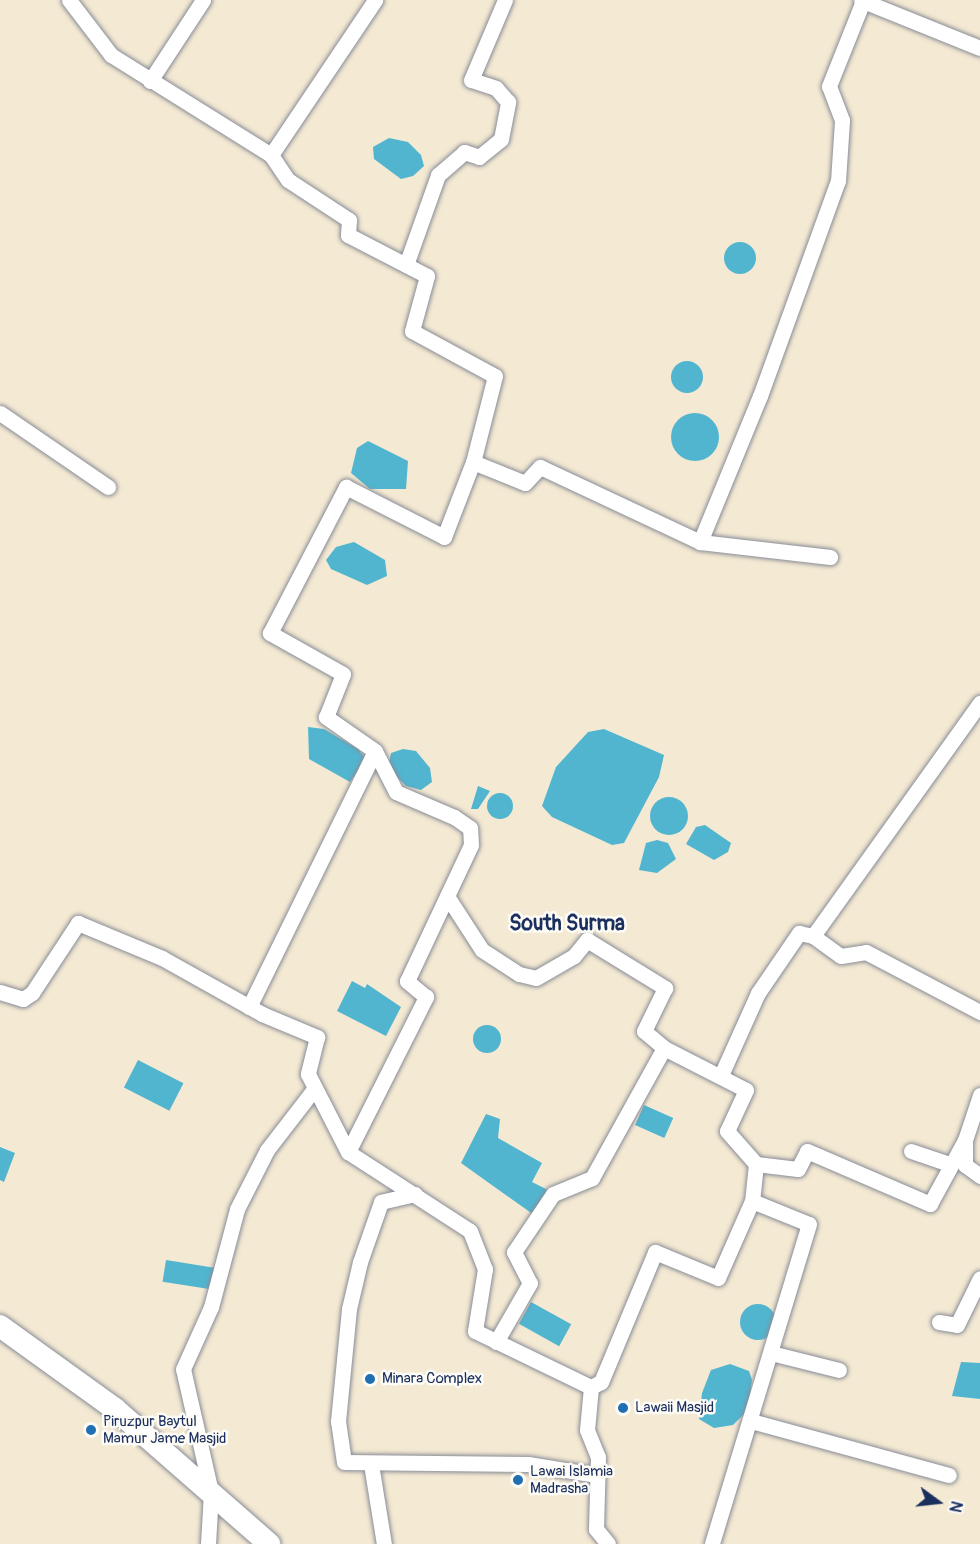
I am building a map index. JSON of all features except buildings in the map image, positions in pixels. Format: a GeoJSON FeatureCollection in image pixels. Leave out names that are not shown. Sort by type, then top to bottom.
{"type":"FeatureCollection","features":[{"type":"Feature","properties":{"kind":"highway"},"geometry":{"type":"LineString","coordinates":[[0,1326],[116,1409],[269,1544]]}},
{"type":"Feature","properties":{"kind":"street"},"geometry":{"type":"LineString","coordinates":[[69,0],[111,55],[271,155],[288,180],[349,220],[348,235],[428,276],[412,331],[495,376],[473,462],[444,537],[346,488],[270,633],[344,674],[326,717],[375,751],[396,792],[420,799],[470,828],[471,845],[407,981],[426,997],[348,1152]]}},
{"type":"Feature","properties":{"kind":"street"},"geometry":{"type":"LineString","coordinates":[[150,81],[202,0]]}},
{"type":"Feature","properties":{"kind":"street"},"geometry":{"type":"LineString","coordinates":[[271,155],[375,0]]}},
{"type":"Feature","properties":{"kind":"street"},"geometry":{"type":"LineString","coordinates":[[406,266],[438,175],[464,152],[479,157],[501,139],[508,102],[496,88],[471,80],[505,0]]}},
{"type":"Feature","properties":{"kind":"street"},"geometry":{"type":"LineString","coordinates":[[700,542],[760,396],[837,181],[842,120],[829,86],[862,0],[980,48]]}},
{"type":"Feature","properties":{"kind":"street"},"geometry":{"type":"LineString","coordinates":[[0,413],[108,487]]}},
{"type":"Feature","properties":{"kind":"street"},"geometry":{"type":"LineString","coordinates":[[473,462],[525,483],[540,467],[700,542],[830,557]]}},
{"type":"Feature","properties":{"kind":"street"},"geometry":{"type":"LineString","coordinates":[[813,936],[980,704]]}},
{"type":"Feature","properties":{"kind":"street"},"geometry":{"type":"LineString","coordinates":[[249,1006],[375,751]]}},
{"type":"Feature","properties":{"kind":"street"},"geometry":{"type":"LineString","coordinates":[[447,896],[482,950],[519,974],[536,978],[574,956],[587,940],[665,988],[644,1031],[664,1048],[722,1073],[747,1092],[727,1131],[756,1164],[798,1169],[807,1151],[930,1204],[949,1164],[965,1140],[980,1095]]}},
{"type":"Feature","properties":{"kind":"street"},"geometry":{"type":"LineString","coordinates":[[0,992],[23,999],[32,993],[78,923],[162,958],[249,1006],[317,1036],[308,1074],[348,1152],[470,1231],[485,1269],[475,1331],[591,1388]]}},
{"type":"Feature","properties":{"kind":"street"},"geometry":{"type":"LineString","coordinates":[[722,1073],[758,993],[799,933],[813,936],[841,956],[866,952],[980,1012]]}},
{"type":"Feature","properties":{"kind":"street"},"geometry":{"type":"LineString","coordinates":[[496,1342],[530,1283],[514,1252],[553,1194],[592,1178],[664,1048]]}},
{"type":"Feature","properties":{"kind":"street"},"geometry":{"type":"LineString","coordinates":[[208,1544],[211,1492],[183,1369],[211,1306],[237,1209],[267,1150],[315,1088]]}},
{"type":"Feature","properties":{"kind":"street"},"geometry":{"type":"LineString","coordinates":[[965,1140],[965,1165],[980,1176]]}},
{"type":"Feature","properties":{"kind":"street"},"geometry":{"type":"LineString","coordinates":[[911,1151],[949,1164]]}},
{"type":"Feature","properties":{"kind":"street"},"geometry":{"type":"LineString","coordinates":[[591,1388],[601,1382],[655,1252],[718,1278],[752,1201],[756,1164]]}},
{"type":"Feature","properties":{"kind":"street"},"geometry":{"type":"LineString","coordinates":[[415,1194],[381,1202],[349,1309],[341,1442],[344,1462],[528,1464],[597,1475]]}},
{"type":"Feature","properties":{"kind":"street"},"geometry":{"type":"LineString","coordinates":[[712,1544],[809,1224],[752,1201]]}},
{"type":"Feature","properties":{"kind":"street"},"geometry":{"type":"LineString","coordinates":[[939,1322],[957,1325],[980,1278]]}},
{"type":"Feature","properties":{"kind":"street"},"geometry":{"type":"LineString","coordinates":[[771,1353],[839,1370]]}},
{"type":"Feature","properties":{"kind":"street"},"geometry":{"type":"LineString","coordinates":[[591,1388],[587,1430],[598,1457],[596,1529],[608,1544]]}},
{"type":"Feature","properties":{"kind":"street"},"geometry":{"type":"LineString","coordinates":[[751,1420],[949,1475]]}},
{"type":"Feature","properties":{"kind":"street"},"geometry":{"type":"LineString","coordinates":[[371,1464],[384,1544]]}},
{"type":"Feature","properties":{"kind":"water"},"geometry":{"type":"Polygon","coordinates":[[[389,138],[408,142],[421,155],[424,166],[413,176],[401,179],[374,159],[373,147],[389,138]]]}},
{"type":"Feature","properties":{"kind":"water"},"geometry":{"type":"Polygon","coordinates":[[[740,242],[751,247],[756,258],[751,269],[740,274],[729,269],[724,258],[729,247],[740,242]]]}},
{"type":"Feature","properties":{"kind":"water"},"geometry":{"type":"Polygon","coordinates":[[[687,361],[698,366],[703,377],[698,388],[687,393],[676,388],[671,377],[676,366],[687,361]]]}},
{"type":"Feature","properties":{"kind":"water"},"geometry":{"type":"Polygon","coordinates":[[[690,413],[700,413],[715,423],[719,437],[718,446],[709,457],[700,461],[690,461],[675,451],[671,442],[671,432],[681,417],[690,413]]]}},
{"type":"Feature","properties":{"kind":"water"},"geometry":{"type":"Polygon","coordinates":[[[368,441],[408,461],[406,489],[370,489],[351,473],[357,448],[368,441]]]}},
{"type":"Feature","properties":{"kind":"water"},"geometry":{"type":"Polygon","coordinates":[[[354,542],[385,560],[387,576],[367,585],[331,569],[326,560],[336,547],[354,542]]]}},
{"type":"Feature","properties":{"kind":"water"},"geometry":{"type":"Polygon","coordinates":[[[308,727],[324,729],[358,749],[366,759],[350,782],[309,759],[308,727]]]}},
{"type":"Feature","properties":{"kind":"water"},"geometry":{"type":"Polygon","coordinates":[[[604,729],[664,755],[659,777],[624,843],[612,845],[552,817],[542,806],[556,767],[588,732],[604,729]]]}},
{"type":"Feature","properties":{"kind":"water"},"geometry":{"type":"Polygon","coordinates":[[[403,749],[416,751],[430,768],[432,782],[421,790],[406,786],[388,768],[391,753],[403,749]]]}},
{"type":"Feature","properties":{"kind":"water"},"geometry":{"type":"Polygon","coordinates":[[[478,786],[490,791],[478,809],[471,809],[478,786]]]}},
{"type":"Feature","properties":{"kind":"water"},"geometry":{"type":"Polygon","coordinates":[[[500,793],[509,797],[513,806],[509,815],[500,819],[491,815],[487,806],[491,797],[500,793]]]}},
{"type":"Feature","properties":{"kind":"water"},"geometry":{"type":"Polygon","coordinates":[[[669,797],[682,803],[688,816],[682,829],[669,835],[656,829],[650,816],[656,803],[669,797]]]}},
{"type":"Feature","properties":{"kind":"water"},"geometry":{"type":"Polygon","coordinates":[[[705,825],[731,843],[728,852],[714,860],[686,844],[696,827],[705,825]]]}},
{"type":"Feature","properties":{"kind":"water"},"geometry":{"type":"Polygon","coordinates":[[[657,840],[668,843],[676,859],[657,873],[639,870],[646,843],[657,840]]]}},
{"type":"Feature","properties":{"kind":"water"},"geometry":{"type":"Polygon","coordinates":[[[352,981],[365,988],[367,984],[401,1007],[386,1036],[337,1011],[352,981]]]}},
{"type":"Feature","properties":{"kind":"water"},"geometry":{"type":"Polygon","coordinates":[[[487,1025],[497,1029],[501,1039],[497,1049],[487,1053],[477,1049],[473,1039],[477,1029],[487,1025]]]}},
{"type":"Feature","properties":{"kind":"water"},"geometry":{"type":"Polygon","coordinates":[[[138,1060],[183,1083],[169,1111],[124,1088],[138,1060]]]}},
{"type":"Feature","properties":{"kind":"water"},"geometry":{"type":"Polygon","coordinates":[[[644,1105],[673,1118],[664,1138],[635,1125],[644,1105]]]}},
{"type":"Feature","properties":{"kind":"water"},"geometry":{"type":"Polygon","coordinates":[[[486,1114],[500,1119],[498,1138],[542,1163],[532,1182],[548,1190],[534,1215],[461,1163],[486,1114]]]}},
{"type":"Feature","properties":{"kind":"water"},"geometry":{"type":"Polygon","coordinates":[[[0,1147],[15,1153],[4,1182],[0,1180],[0,1147]]]}},
{"type":"Feature","properties":{"kind":"water"},"geometry":{"type":"Polygon","coordinates":[[[166,1260],[217,1268],[214,1290],[163,1282],[166,1260]]]}},
{"type":"Feature","properties":{"kind":"water"},"geometry":{"type":"Polygon","coordinates":[[[531,1302],[571,1324],[559,1346],[519,1324],[531,1302]]]}},
{"type":"Feature","properties":{"kind":"water"},"geometry":{"type":"Polygon","coordinates":[[[758,1304],[771,1309],[776,1322],[771,1335],[758,1340],[745,1335],[740,1322],[745,1309],[758,1304]]]}},
{"type":"Feature","properties":{"kind":"water"},"geometry":{"type":"Polygon","coordinates":[[[961,1362],[980,1363],[980,1399],[952,1396],[961,1362]]]}},
{"type":"Feature","properties":{"kind":"water"},"geometry":{"type":"Polygon","coordinates":[[[730,1364],[749,1371],[752,1380],[748,1410],[733,1425],[714,1428],[699,1419],[702,1393],[711,1370],[730,1364]]]}},
{"type":"Feature","properties":{"kind":"place","name":"Minara Complex"},"geometry":{"type":"Point","coordinates":[370,1379]}},
{"type":"Feature","properties":{"kind":"place","name":"Lawaii Masjid"},"geometry":{"type":"Point","coordinates":[623,1408]}},
{"type":"Feature","properties":{"kind":"place","name":"Piruzpur Baytul Mamur Jame Masjid"},"geometry":{"type":"Point","coordinates":[91,1430]}},
{"type":"Feature","properties":{"kind":"place","name":"Lawai Islamia Madrasha"},"geometry":{"type":"Point","coordinates":[518,1480]}},
{"type":"Feature","properties":{"kind":"district","name":"South Surma"},"geometry":{"type":"Point","coordinates":[567,924]}}]}
